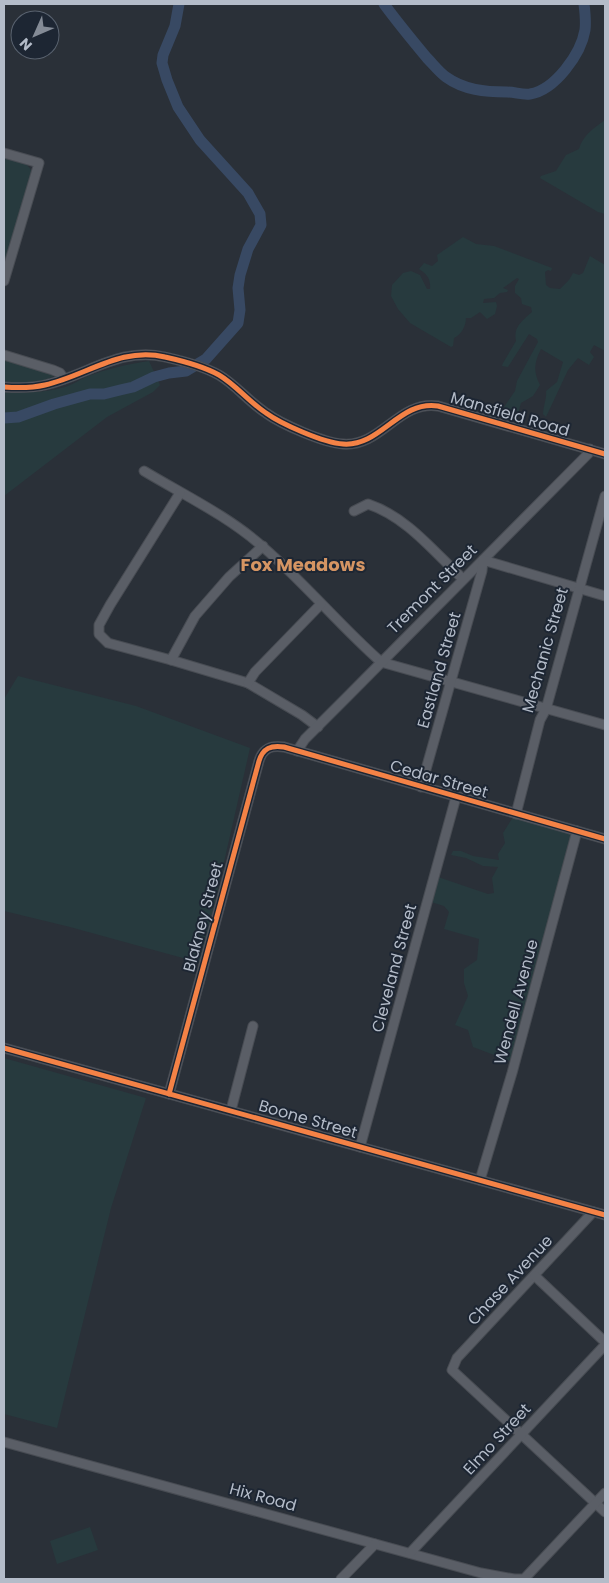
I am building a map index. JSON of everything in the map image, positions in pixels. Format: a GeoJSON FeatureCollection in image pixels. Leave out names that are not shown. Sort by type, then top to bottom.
{"type":"FeatureCollection","features":[{"type":"Feature","properties":{"kind":"street"},"geometry":{"type":"LineString","coordinates":[[4,153],[39,163],[4,281]]}},
{"type":"Feature","properties":{"kind":"street"},"geometry":{"type":"LineString","coordinates":[[4,355],[53,370],[64,379],[37,386],[4,387]]}},
{"type":"Feature","properties":{"kind":"street","name":"Mansfield Road"},"geometry":{"type":"LineString","coordinates":[[64,379],[123,357],[164,356],[207,369],[227,380],[261,410],[279,421],[330,442],[342,444],[358,443],[375,436],[410,410],[428,405],[438,406],[605,454]]}},
{"type":"Feature","properties":{"kind":"street","name":"Tremont Street"},"geometry":{"type":"LineString","coordinates":[[297,751],[305,739],[590,450]]}},
{"type":"Feature","properties":{"kind":"street"},"geometry":{"type":"LineString","coordinates":[[144,471],[232,522],[263,546],[352,637],[381,662],[605,725]]}},
{"type":"Feature","properties":{"kind":"street"},"geometry":{"type":"LineString","coordinates":[[180,493],[99,625],[99,634],[108,643],[248,683],[302,715],[318,727]]}},
{"type":"Feature","properties":{"kind":"street","name":"Mechanic Street"},"geometry":{"type":"LineString","coordinates":[[516,814],[540,720],[546,708],[605,496]]}},
{"type":"Feature","properties":{"kind":"street"},"geometry":{"type":"LineString","coordinates":[[354,511],[368,504],[385,510],[404,522],[463,579]]}},
{"type":"Feature","properties":{"kind":"street"},"geometry":{"type":"LineString","coordinates":[[171,660],[195,616],[229,577],[263,546]]}},
{"type":"Feature","properties":{"kind":"street"},"geometry":{"type":"LineString","coordinates":[[483,560],[605,596]]}},
{"type":"Feature","properties":{"kind":"street","name":"Eastland Street"},"geometry":{"type":"LineString","coordinates":[[421,787],[482,571],[483,560]]}},
{"type":"Feature","properties":{"kind":"street"},"geometry":{"type":"LineString","coordinates":[[248,683],[255,672],[321,604]]}},
{"type":"Feature","properties":{"kind":"street","name":"Cedar Street"},"geometry":{"type":"LineString","coordinates":[[266,748],[278,746],[297,751],[605,839]]}},
{"type":"Feature","properties":{"kind":"street","name":"Blakney Street"},"geometry":{"type":"LineString","coordinates":[[169,1094],[261,755],[266,748]]}},
{"type":"Feature","properties":{"kind":"street","name":"Cleveland Street"},"geometry":{"type":"LineString","coordinates":[[360,1147],[456,797]]}},
{"type":"Feature","properties":{"kind":"street","name":"Wendell Avenue"},"geometry":{"type":"LineString","coordinates":[[480,1180],[515,1064],[577,831]]}},
{"type":"Feature","properties":{"kind":"street"},"geometry":{"type":"LineString","coordinates":[[231,1110],[253,1026]]}},
{"type":"Feature","properties":{"kind":"street","name":"Boone Street"},"geometry":{"type":"LineString","coordinates":[[4,1048],[605,1215]]}},
{"type":"Feature","properties":{"kind":"street","name":"Chase Avenue"},"geometry":{"type":"LineString","coordinates":[[522,1434],[452,1370],[457,1358],[593,1212]]}},
{"type":"Feature","properties":{"kind":"street"},"geometry":{"type":"LineString","coordinates":[[535,1276],[605,1344]]}},
{"type":"Feature","properties":{"kind":"street","name":"Elmo Street"},"geometry":{"type":"LineString","coordinates":[[410,1553],[605,1344]]}},
{"type":"Feature","properties":{"kind":"street"},"geometry":{"type":"LineString","coordinates":[[522,1434],[605,1512]]}},
{"type":"Feature","properties":{"kind":"street","name":"Hix Road"},"geometry":{"type":"LineString","coordinates":[[4,1442],[375,1544],[515,1579],[524,1579],[605,1492]]}},
{"type":"Feature","properties":{"kind":"street"},"geometry":{"type":"LineString","coordinates":[[341,1579],[375,1544]]}},
{"type":"Feature","properties":{"kind":"green space"},"geometry":{"type":"Polygon","coordinates":[[[605,120],[605,214],[598,212],[540,178],[556,171],[566,155],[579,149],[586,136],[605,120]]]}},
{"type":"Feature","properties":{"kind":"green space"},"geometry":{"type":"Polygon","coordinates":[[[4,155],[24,162],[32,172],[4,271],[4,155]]]}},
{"type":"Feature","properties":{"kind":"green space"},"geometry":{"type":"Polygon","coordinates":[[[463,237],[476,244],[494,246],[552,268],[551,271],[545,272],[546,285],[550,288],[560,289],[573,273],[579,275],[583,273],[590,256],[605,265],[605,351],[594,345],[590,352],[594,357],[589,365],[578,358],[568,370],[546,417],[543,414],[546,391],[557,382],[563,362],[541,349],[535,367],[540,385],[533,396],[521,403],[518,414],[502,410],[515,391],[517,381],[538,342],[537,339],[529,334],[508,367],[502,366],[516,341],[517,328],[532,312],[531,307],[522,304],[521,298],[515,293],[515,286],[519,279],[517,278],[503,288],[508,290],[507,292],[500,293],[494,298],[484,299],[483,303],[496,302],[495,314],[487,319],[480,312],[471,318],[466,318],[463,330],[454,338],[453,346],[451,347],[410,323],[398,309],[391,296],[392,285],[403,273],[411,271],[420,275],[427,289],[430,289],[428,277],[419,269],[424,263],[432,266],[438,261],[437,255],[463,237]]]}},
{"type":"Feature","properties":{"kind":"green space"},"geometry":{"type":"Polygon","coordinates":[[[4,358],[51,372],[54,376],[37,382],[4,383],[4,358]]]}},
{"type":"Feature","properties":{"kind":"green space"},"geometry":{"type":"Polygon","coordinates":[[[149,361],[160,385],[153,392],[107,417],[4,496],[4,391],[34,392],[57,389],[101,372],[149,361]]]}},
{"type":"Feature","properties":{"kind":"green space"},"geometry":{"type":"Polygon","coordinates":[[[18,676],[136,706],[250,748],[201,963],[4,911],[4,699],[18,676]]]}},
{"type":"Feature","properties":{"kind":"green space"},"geometry":{"type":"Polygon","coordinates":[[[513,817],[569,832],[573,838],[510,1061],[473,1047],[468,1030],[455,1025],[468,996],[464,983],[464,969],[477,960],[479,939],[444,929],[449,912],[444,906],[431,902],[438,877],[488,894],[494,893],[492,878],[498,867],[483,866],[466,858],[451,855],[453,851],[461,851],[473,856],[499,860],[498,854],[505,843],[503,833],[513,817]]]}},
{"type":"Feature","properties":{"kind":"green space"},"geometry":{"type":"Polygon","coordinates":[[[4,1058],[146,1098],[111,1208],[57,1428],[4,1414],[4,1058]]]}},
{"type":"Feature","properties":{"kind":"green space"},"geometry":{"type":"Polygon","coordinates":[[[90,1527],[98,1550],[57,1564],[50,1541],[90,1527]]]}},
{"type":"Feature","properties":{"kind":"waterway"},"geometry":{"type":"LineString","coordinates":[[4,418],[18,417],[90,394],[104,394],[133,387],[154,377],[186,371],[206,359],[238,323],[240,275],[248,249],[261,225],[260,214],[248,193],[200,140],[178,107],[167,80],[162,63],[163,55],[175,26],[179,4]]}},
{"type":"Feature","properties":{"kind":"waterway"},"geometry":{"type":"LineString","coordinates":[[384,4],[427,58],[446,77],[460,85],[475,89],[527,94],[549,86],[572,60],[583,39],[585,30],[584,4]]}},
{"type":"Feature","properties":{"kind":"cycle path"},"geometry":{"type":"LineString","coordinates":[[4,387],[24,388],[45,385],[119,359],[133,355],[149,355],[186,362],[213,372],[225,379],[260,409],[273,417],[303,432],[335,443],[356,443],[379,432],[412,410],[424,406],[438,406],[605,454]]}},
{"type":"Feature","properties":{"kind":"cycle path"},"geometry":{"type":"LineString","coordinates":[[169,1094],[259,761],[268,748],[284,747],[605,839]]}},
{"type":"Feature","properties":{"kind":"cycle path"},"geometry":{"type":"LineString","coordinates":[[4,1048],[605,1215]]}},
{"type":"Feature","properties":{"kind":"district","name":"Fox Meadows"},"geometry":{"type":"Point","coordinates":[303,564]}}]}
